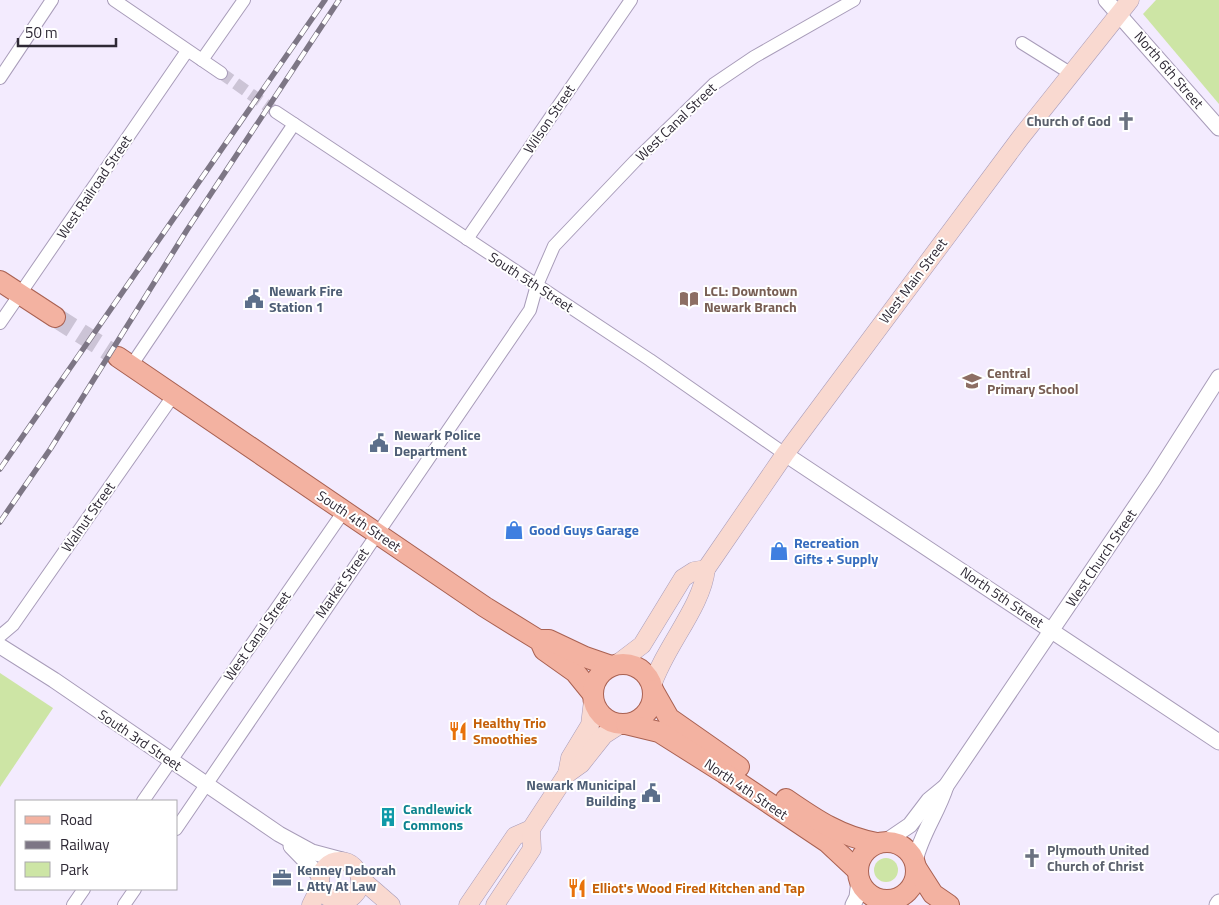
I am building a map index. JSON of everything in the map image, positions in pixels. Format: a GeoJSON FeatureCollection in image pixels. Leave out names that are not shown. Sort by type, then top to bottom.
{"type":"FeatureCollection","features":[{"type":"Feature","properties":{"kind":"main road","name":"West Main Street"},"geometry":{"type":"LineString","coordinates":[[653,688],[662,660],[704,584],[706,569],[785,454],[1070,73],[1125,6]]}},
{"type":"Feature","properties":{"kind":"main road"},"geometry":{"type":"LineString","coordinates":[[0,282],[55,317]]}},
{"type":"Feature","properties":{"kind":"main road","name":"South 4th Street"},"geometry":{"type":"LineString","coordinates":[[124,361],[486,608],[540,641],[544,650],[575,672],[593,696]]}},
{"type":"Feature","properties":{"kind":"main road"},"geometry":{"type":"LineString","coordinates":[[567,774],[570,758],[590,725],[593,696],[598,677],[642,645],[683,578],[694,571],[706,569]]}},
{"type":"Feature","properties":{"kind":"main road"},"geometry":{"type":"LineString","coordinates":[[468,905],[515,836],[531,829],[567,774],[581,764],[604,735],[624,724],[641,718],[651,706],[653,688],[643,671],[626,664],[614,665],[585,657],[549,640],[540,641]]}},
{"type":"Feature","properties":{"kind":"main road","name":"North 4th Street"},"geometry":{"type":"LineString","coordinates":[[653,688],[669,718],[738,767],[830,828],[848,837],[881,843]]}},
{"type":"Feature","properties":{"kind":"main road"},"geometry":{"type":"LineString","coordinates":[[593,696],[603,717],[624,724]]}},
{"type":"Feature","properties":{"kind":"main road","name":"North 4th Street"},"geometry":{"type":"LineString","coordinates":[[624,724],[640,726],[659,732],[716,768],[827,842],[859,876]]}},
{"type":"Feature","properties":{"kind":"main road"},"geometry":{"type":"LineString","coordinates":[[495,905],[532,849],[531,829]]}},
{"type":"Feature","properties":{"kind":"main road"},"geometry":{"type":"LineString","coordinates":[[917,905],[888,901],[870,895],[859,876],[865,851],[881,843],[903,846],[933,894],[949,905]]}},
{"type":"Feature","properties":{"kind":"main road"},"geometry":{"type":"LineString","coordinates":[[311,905],[326,866],[336,861],[342,860],[355,866],[360,879],[360,888],[350,902],[329,897],[321,881]]}},
{"type":"Feature","properties":{"kind":"main road"},"geometry":{"type":"LineString","coordinates":[[888,901],[912,887],[916,865]]}},
{"type":"Feature","properties":{"kind":"main road"},"geometry":{"type":"LineString","coordinates":[[360,879],[390,905]]}},
{"type":"Feature","properties":{"kind":"street"},"geometry":{"type":"LineString","coordinates":[[0,78],[52,0]]}},
{"type":"Feature","properties":{"kind":"street"},"geometry":{"type":"LineString","coordinates":[[114,0],[221,73]]}},
{"type":"Feature","properties":{"kind":"street"},"geometry":{"type":"LineString","coordinates":[[202,60],[244,0]]}},
{"type":"Feature","properties":{"kind":"street","name":"Wilson Street"},"geometry":{"type":"LineString","coordinates":[[467,239],[631,0]]}},
{"type":"Feature","properties":{"kind":"street","name":"West Canal Street"},"geometry":{"type":"LineString","coordinates":[[537,285],[554,246],[635,161],[725,74],[854,0]]}},
{"type":"Feature","properties":{"kind":"street","name":"North 6th Street"},"geometry":{"type":"LineString","coordinates":[[1106,0],[1125,6],[1219,128]]}},
{"type":"Feature","properties":{"kind":"street"},"geometry":{"type":"LineString","coordinates":[[1022,43],[1070,73]]}},
{"type":"Feature","properties":{"kind":"street","name":"West Railroad Street"},"geometry":{"type":"LineString","coordinates":[[0,322],[187,51]]}},
{"type":"Feature","properties":{"kind":"street","name":"South 5th Street"},"geometry":{"type":"LineString","coordinates":[[276,112],[537,285],[785,454]]}},
{"type":"Feature","properties":{"kind":"street"},"geometry":{"type":"LineString","coordinates":[[124,361],[294,124]]}},
{"type":"Feature","properties":{"kind":"street","name":"Market Street"},"geometry":{"type":"LineString","coordinates":[[178,826],[530,310],[537,285]]}},
{"type":"Feature","properties":{"kind":"street","name":"West Church Street"},"geometry":{"type":"LineString","coordinates":[[881,843],[910,825],[929,800],[946,786],[1154,480],[1219,377]]}},
{"type":"Feature","properties":{"kind":"street","name":"Walnut Street"},"geometry":{"type":"LineString","coordinates":[[0,636],[13,625],[173,396]]}},
{"type":"Feature","properties":{"kind":"street","name":"North 5th Street"},"geometry":{"type":"LineString","coordinates":[[785,454],[1219,742]]}},
{"type":"Feature","properties":{"kind":"street","name":"West Canal Street"},"geometry":{"type":"LineString","coordinates":[[144,800],[344,511]]}},
{"type":"Feature","properties":{"kind":"street","name":"South 3rd Street"},"geometry":{"type":"LineString","coordinates":[[0,646],[54,680],[279,834],[312,852],[342,860]]}},
{"type":"Feature","properties":{"kind":"street","name":"West Church Street"},"geometry":{"type":"LineString","coordinates":[[916,865],[918,846],[939,808],[946,786]]}},
{"type":"Feature","properties":{"kind":"street","name":"South 3rd Street"},"geometry":{"type":"LineString","coordinates":[[279,834],[321,881]]}},
{"type":"Feature","properties":{"kind":"street"},"geometry":{"type":"LineString","coordinates":[[853,905],[857,897],[859,876]]}},
{"type":"Feature","properties":{"kind":"street"},"geometry":{"type":"LineString","coordinates":[[72,905],[83,890]]}},
{"type":"Feature","properties":{"kind":"street"},"geometry":{"type":"LineString","coordinates":[[124,905],[134,890]]}},
{"type":"Feature","properties":{"kind":"green space"},"geometry":{"type":"Polygon","coordinates":[[[1156,0],[1219,0],[1219,104],[1143,14],[1156,0]]]}},
{"type":"Feature","properties":{"kind":"green space"},"geometry":{"type":"Polygon","coordinates":[[[0,673],[53,708],[0,787],[0,673]]]}},
{"type":"Feature","properties":{"kind":"green space"},"geometry":{"type":"Polygon","coordinates":[[[886,858],[894,862],[898,870],[894,878],[886,882],[878,878],[874,870],[878,862],[886,858]]]}},
{"type":"Feature","properties":{"kind":"tunnel"},"geometry":{"type":"LineString","coordinates":[[221,73],[276,112]]}},
{"type":"Feature","properties":{"kind":"tunnel"},"geometry":{"type":"LineString","coordinates":[[55,317],[118,357]]}},
{"type":"Feature","properties":{"kind":"railway"},"geometry":{"type":"LineString","coordinates":[[0,469],[325,0]]}},
{"type":"Feature","properties":{"kind":"railway"},"geometry":{"type":"LineString","coordinates":[[0,522],[51,448],[187,230],[339,0]]}},
{"type":"Feature","properties":{"kind":"place","name":"Church of God"},"geometry":{"type":"Point","coordinates":[1126,121]}},
{"type":"Feature","properties":{"kind":"place","name":"Newark Fire Station 1"},"geometry":{"type":"Point","coordinates":[254,299]}},
{"type":"Feature","properties":{"kind":"place","name":"LCL: Downtown Newark Branch"},"geometry":{"type":"Point","coordinates":[689,299]}},
{"type":"Feature","properties":{"kind":"place","name":"Central Primary School"},"geometry":{"type":"Point","coordinates":[972,381]}},
{"type":"Feature","properties":{"kind":"place","name":"Newark Police Department"},"geometry":{"type":"Point","coordinates":[379,443]}},
{"type":"Feature","properties":{"kind":"place","name":"Good Guys Garage"},"geometry":{"type":"Point","coordinates":[514,530]}},
{"type":"Feature","properties":{"kind":"place","name":"Recreation Gifts + Supply"},"geometry":{"type":"Point","coordinates":[779,551]}},
{"type":"Feature","properties":{"kind":"place","name":"Healthy Trio Smoothies"},"geometry":{"type":"Point","coordinates":[458,731]}},
{"type":"Feature","properties":{"kind":"place","name":"Newark Municipal Building"},"geometry":{"type":"Point","coordinates":[651,793]}},
{"type":"Feature","properties":{"kind":"place","name":"Candlewick Commons"},"geometry":{"type":"Point","coordinates":[388,817]}},
{"type":"Feature","properties":{"kind":"place","name":"Plymouth United Church of Christ"},"geometry":{"type":"Point","coordinates":[1032,858]}},
{"type":"Feature","properties":{"kind":"place","name":"Kenney Deborah L Atty At Law"},"geometry":{"type":"Point","coordinates":[282,878]}},
{"type":"Feature","properties":{"kind":"place","name":"Elliot's Wood Fired Kitchen and Tap"},"geometry":{"type":"Point","coordinates":[577,888]}}]}
